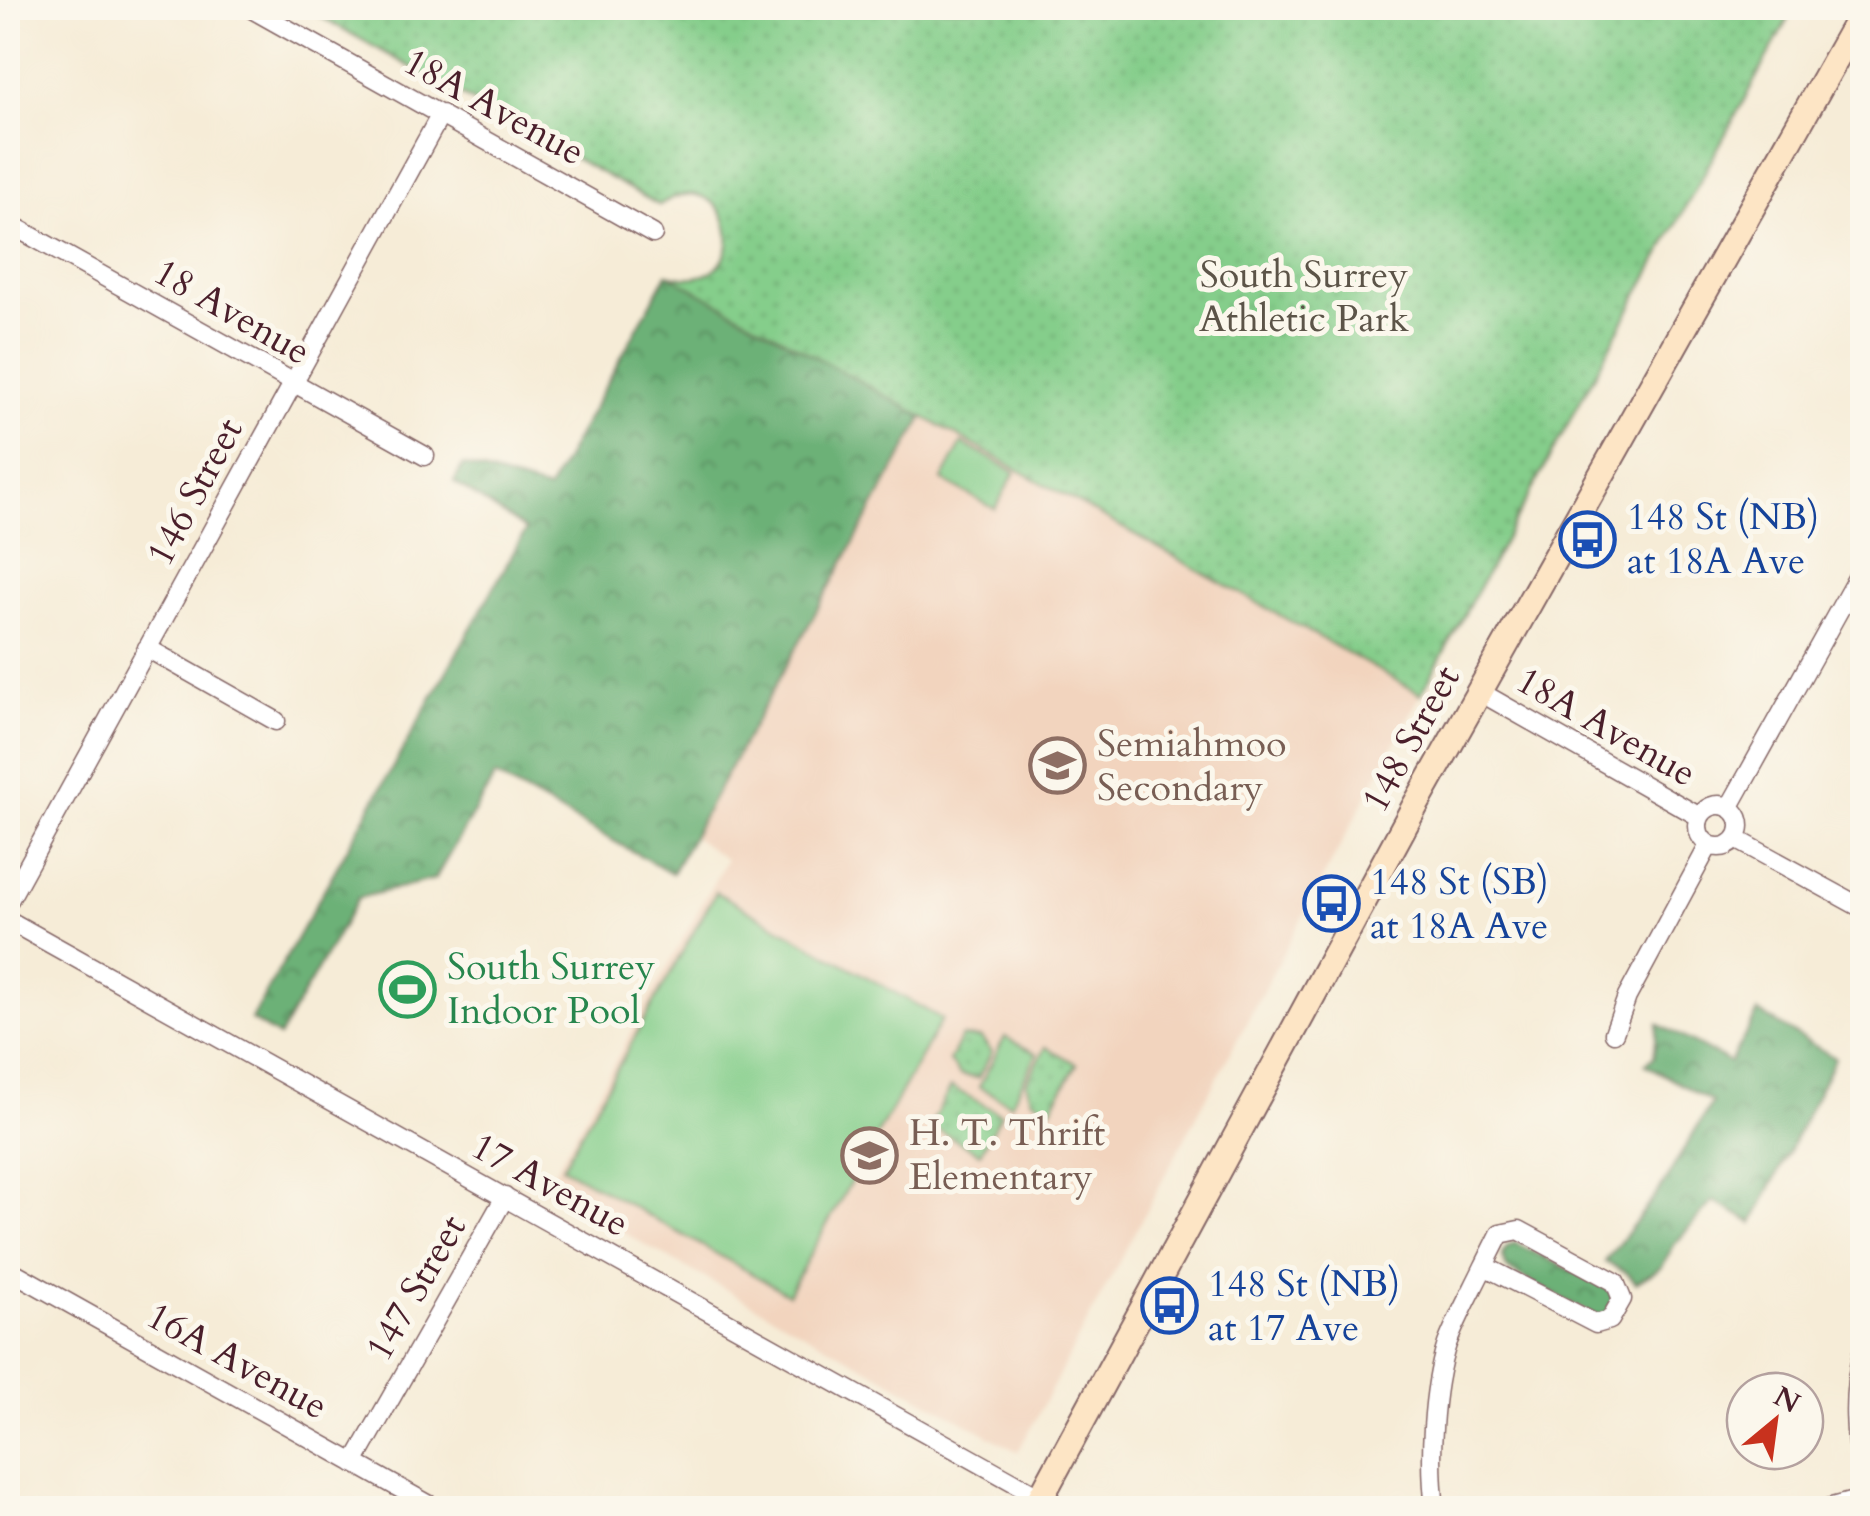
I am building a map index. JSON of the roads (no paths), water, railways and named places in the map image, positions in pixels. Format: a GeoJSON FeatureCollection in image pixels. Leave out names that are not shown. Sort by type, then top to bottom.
{"type":"FeatureCollection","features":[{"type":"Feature","properties":{"kind":"main road","name":"148 Street"},"geometry":{"type":"LineString","coordinates":[[1046,1505],[1480,692],[1862,12]]}},
{"type":"Feature","properties":{"kind":"street","name":"18A Avenue"},"geometry":{"type":"LineString","coordinates":[[250,8],[653,234]]}},
{"type":"Feature","properties":{"kind":"street","name":"146 Street"},"geometry":{"type":"LineString","coordinates":[[8,902],[441,114]]}},
{"type":"Feature","properties":{"kind":"street","name":"18 Avenue"},"geometry":{"type":"LineString","coordinates":[[8,223],[425,456]]}},
{"type":"Feature","properties":{"kind":"street"},"geometry":{"type":"LineString","coordinates":[[1730,808],[1862,569]]}},
{"type":"Feature","properties":{"kind":"street"},"geometry":{"type":"LineString","coordinates":[[148,648],[276,722]]}},
{"type":"Feature","properties":{"kind":"street","name":"18A Avenue"},"geometry":{"type":"LineString","coordinates":[[1480,692],[1700,817]]}},
{"type":"Feature","properties":{"kind":"street"},"geometry":{"type":"LineString","coordinates":[[1712,806],[1730,808],[1738,819],[1736,839],[1721,847],[1709,844],[1699,834],[1700,817],[1712,806]]}},
{"type":"Feature","properties":{"kind":"street"},"geometry":{"type":"LineString","coordinates":[[1736,839],[1862,908]]}},
{"type":"Feature","properties":{"kind":"street"},"geometry":{"type":"LineString","coordinates":[[1614,1034],[1628,997],[1709,844]]}},
{"type":"Feature","properties":{"kind":"street","name":"17 Avenue"},"geometry":{"type":"LineString","coordinates":[[8,920],[1046,1505]]}},
{"type":"Feature","properties":{"kind":"street","name":"147 Street"},"geometry":{"type":"LineString","coordinates":[[354,1463],[505,1197]]}},
{"type":"Feature","properties":{"kind":"street"},"geometry":{"type":"LineString","coordinates":[[1435,1508],[1431,1472],[1434,1424],[1447,1346],[1484,1266],[1500,1234],[1519,1230],[1615,1282],[1622,1299],[1610,1320],[1596,1324],[1484,1266]]}},
{"type":"Feature","properties":{"kind":"street","name":"16A Avenue"},"geometry":{"type":"LineString","coordinates":[[8,1269],[435,1508]]}},
{"type":"Feature","properties":{"kind":"street"},"geometry":{"type":"LineString","coordinates":[[1862,1354],[1856,1376],[1855,1437],[1862,1479]]}},
{"type":"Feature","properties":{"kind":"street"},"geometry":{"type":"LineString","coordinates":[[1828,1508],[1862,1499]]}},
{"type":"Feature","properties":{"kind":"place","name":"148 St (NB) at 18A Ave"},"geometry":{"type":"Point","coordinates":[1588,539]}},
{"type":"Feature","properties":{"kind":"place","name":"Semiahmoo Secondary"},"geometry":{"type":"Point","coordinates":[1058,766]}},
{"type":"Feature","properties":{"kind":"place","name":"148 St (SB) at 18A Ave"},"geometry":{"type":"Point","coordinates":[1331,904]}},
{"type":"Feature","properties":{"kind":"place","name":"South Surrey Indoor Pool"},"geometry":{"type":"Point","coordinates":[408,989]}},
{"type":"Feature","properties":{"kind":"place","name":"H. T. Thrift Elementary"},"geometry":{"type":"Point","coordinates":[870,1155]}},
{"type":"Feature","properties":{"kind":"place","name":"148 St (NB) at 17 Ave"},"geometry":{"type":"Point","coordinates":[1169,1306]}},
{"type":"Feature","properties":{"kind":"park label","name":"South Surrey Athletic Park"},"geometry":{"type":"Point","coordinates":[1304,297]}}]}
